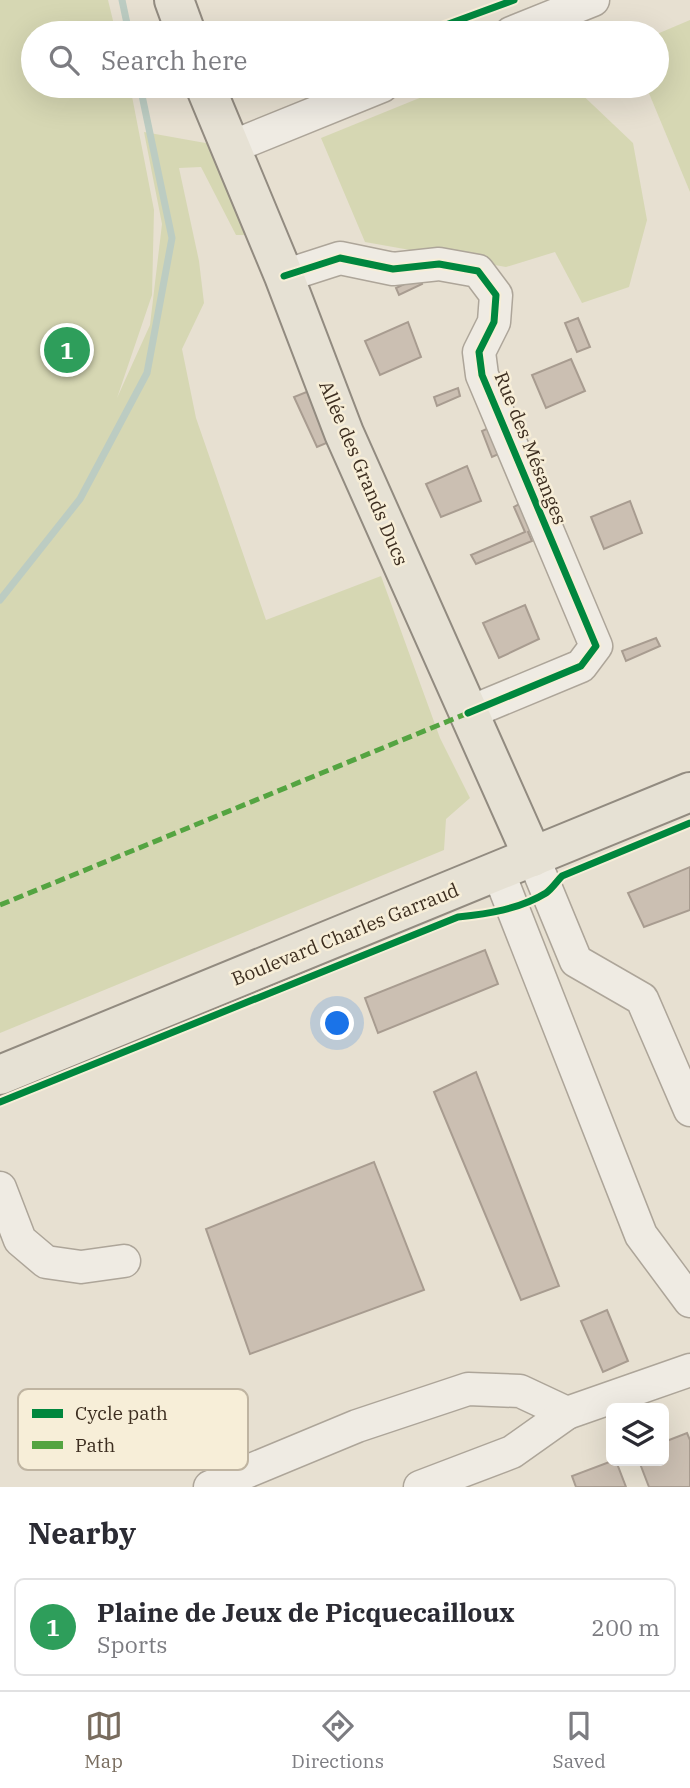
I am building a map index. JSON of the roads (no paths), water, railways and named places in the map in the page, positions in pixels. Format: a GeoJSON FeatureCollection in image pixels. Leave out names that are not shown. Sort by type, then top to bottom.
{"type":"FeatureCollection","features":[{"type":"Feature","properties":{"kind":"main road"},"geometry":{"type":"LineString","coordinates":[[174,0],[182,21]]}},
{"type":"Feature","properties":{"kind":"main road","name":"Allée des Grands Ducs"},"geometry":{"type":"LineString","coordinates":[[210,98],[284,276],[344,433],[468,713],[515,864]]}},
{"type":"Feature","properties":{"kind":"main road","name":"Boulevard Charles Garraud"},"geometry":{"type":"LineString","coordinates":[[0,1075],[690,792]]}},
{"type":"Feature","properties":{"kind":"street"},"geometry":{"type":"LineString","coordinates":[[541,21],[593,0]]}},
{"type":"Feature","properties":{"kind":"street"},"geometry":{"type":"LineString","coordinates":[[229,148],[352,98]]}},
{"type":"Feature","properties":{"kind":"street","name":"Rue des Mésanges"},"geometry":{"type":"LineString","coordinates":[[284,276],[340,258],[393,269],[439,264],[478,271],[496,295],[494,322],[479,352],[482,375],[596,646],[582,666],[468,713]]}},
{"type":"Feature","properties":{"kind":"street"},"geometry":{"type":"LineString","coordinates":[[515,864],[576,961],[642,999],[690,1110]]}},
{"type":"Feature","properties":{"kind":"street"},"geometry":{"type":"LineString","coordinates":[[515,864],[641,1235],[690,1301]]}},
{"type":"Feature","properties":{"kind":"street"},"geometry":{"type":"LineString","coordinates":[[0,1188],[20,1240],[47,1262],[81,1266],[124,1261]]}},
{"type":"Feature","properties":{"kind":"street"},"geometry":{"type":"LineString","coordinates":[[421,1487],[512,1452],[567,1413],[690,1370]]}},
{"type":"Feature","properties":{"kind":"street"},"geometry":{"type":"LineString","coordinates":[[210,1487],[357,1426],[468,1389],[520,1391],[567,1413]]}},
{"type":"Feature","properties":{"kind":"waterway"},"geometry":{"type":"LineString","coordinates":[[122,0],[126,21]]}},
{"type":"Feature","properties":{"kind":"waterway"},"geometry":{"type":"LineString","coordinates":[[0,600],[80,499],[147,373],[172,238],[143,98]]}},
{"type":"Feature","properties":{"kind":"place","name":"Plaine de Jeux de Picquecailloux"},"geometry":{"type":"Point","coordinates":[67,350]}}]}
